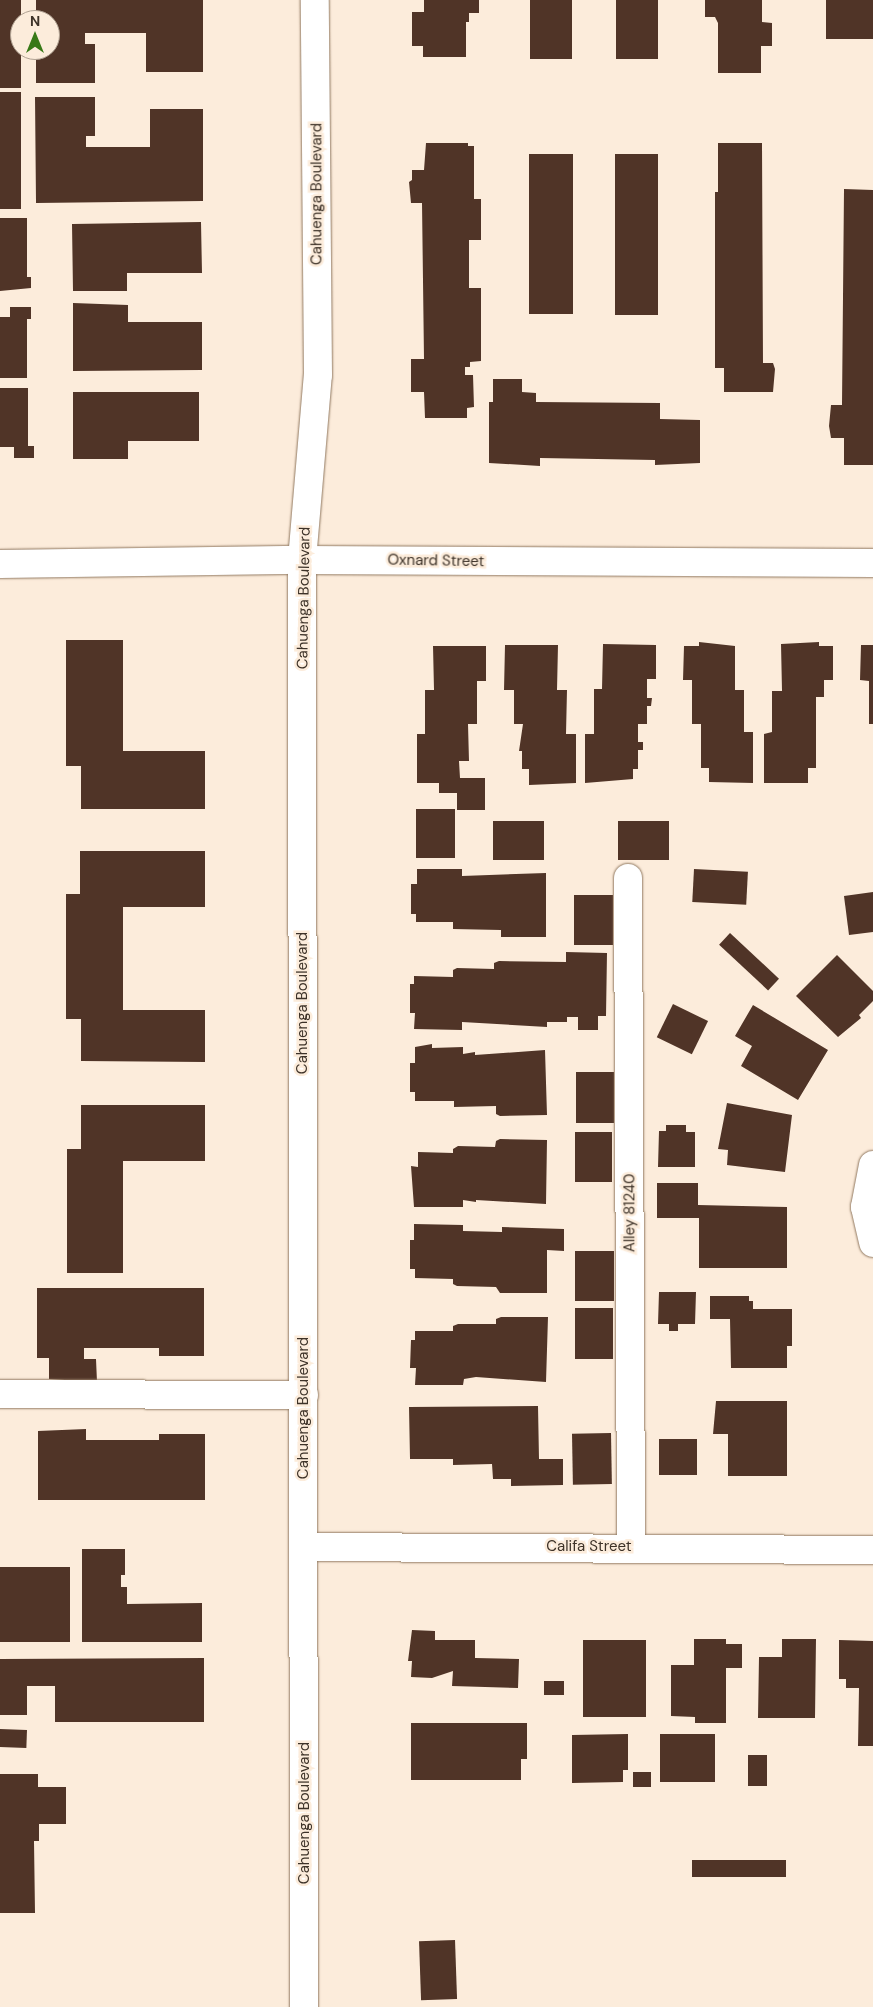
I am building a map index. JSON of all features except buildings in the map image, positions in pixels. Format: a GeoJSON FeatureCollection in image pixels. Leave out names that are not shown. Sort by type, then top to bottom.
{"type":"FeatureCollection","features":[{"type":"Feature","properties":{"kind":"main road","name":"Cahuenga Boulevard"},"geometry":{"type":"LineString","coordinates":[[304,2007],[305,1547],[302,560],[318,375],[315,0]]}},
{"type":"Feature","properties":{"kind":"main road","name":"Oxnard Street"},"geometry":{"type":"LineString","coordinates":[[0,564],[302,560],[873,563]]}},
{"type":"Feature","properties":{"kind":"main road","name":"Alley 81240"},"geometry":{"type":"LineString","coordinates":[[628,878],[631,1547]]}},
{"type":"Feature","properties":{"kind":"main road"},"geometry":{"type":"LineString","coordinates":[[873,1165],[865,1207],[873,1243]]}},
{"type":"Feature","properties":{"kind":"main road"},"geometry":{"type":"LineString","coordinates":[[0,1394],[304,1396]]}},
{"type":"Feature","properties":{"kind":"main road","name":"Califa Street"},"geometry":{"type":"LineString","coordinates":[[305,1547],[631,1547],[873,1550]]}}]}
